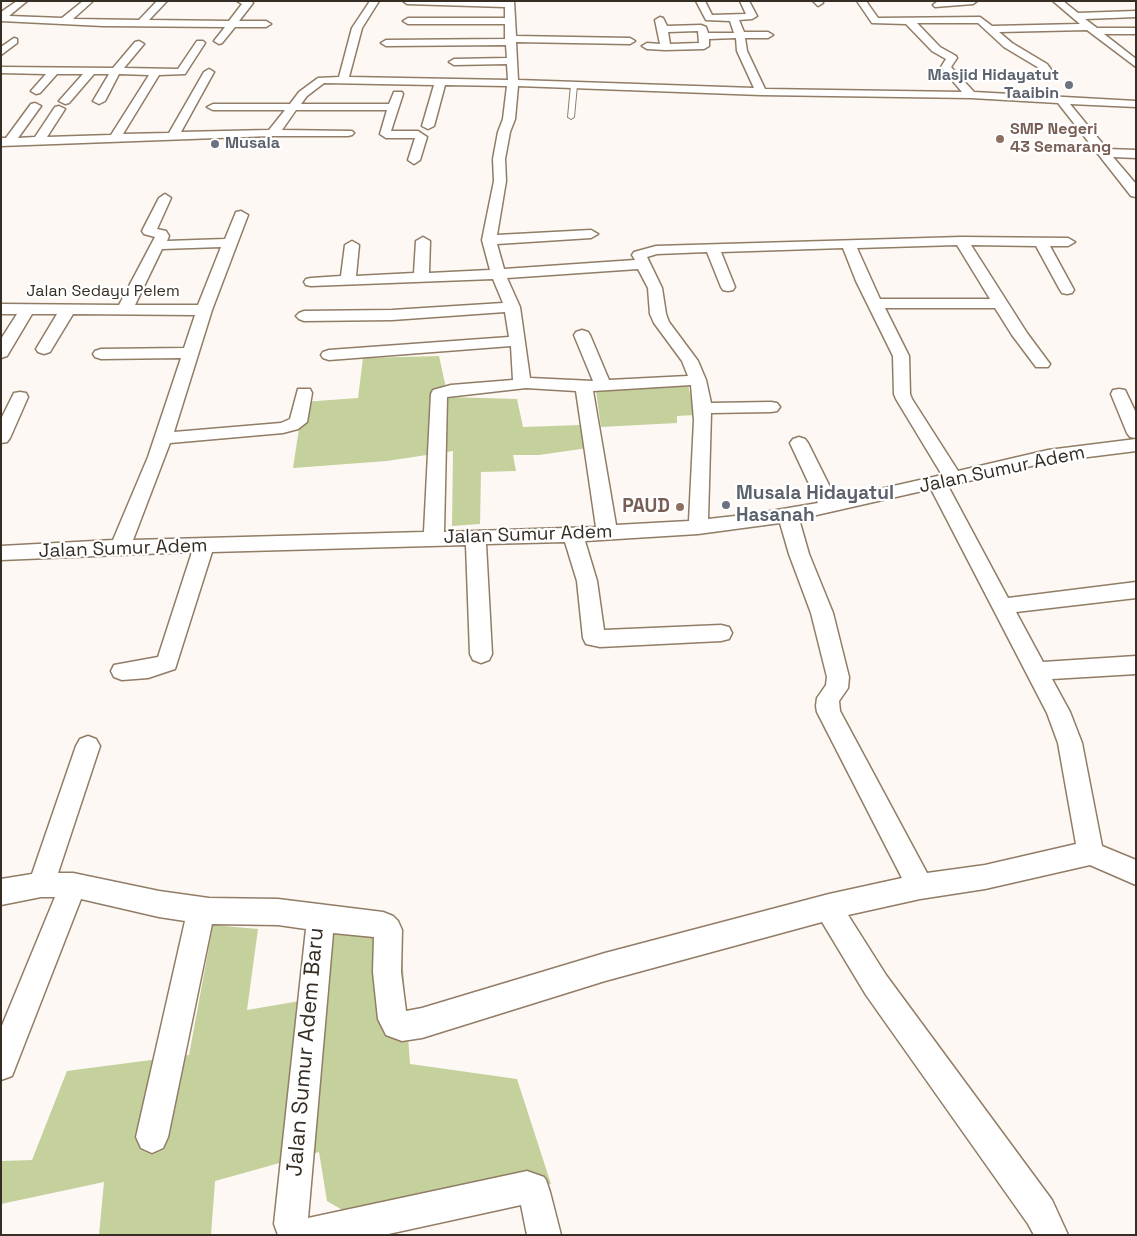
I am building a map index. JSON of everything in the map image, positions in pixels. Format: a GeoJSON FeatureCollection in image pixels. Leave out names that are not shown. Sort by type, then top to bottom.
{"type":"FeatureCollection","features":[{"type":"Feature","properties":{"kind":"street"},"geometry":{"type":"LineString","coordinates":[[1,18],[23,1]]}},
{"type":"Feature","properties":{"kind":"street"},"geometry":{"type":"LineString","coordinates":[[64,21],[89,1]]}},
{"type":"Feature","properties":{"kind":"street"},"geometry":{"type":"LineString","coordinates":[[124,37],[163,1]]}},
{"type":"Feature","properties":{"kind":"street"},"geometry":{"type":"LineString","coordinates":[[220,41],[248,3],[241,1]]}},
{"type":"Feature","properties":{"kind":"street"},"geometry":{"type":"LineString","coordinates":[[343,79],[357,28],[375,1]]}},
{"type":"Feature","properties":{"kind":"street"},"geometry":{"type":"LineString","coordinates":[[407,1],[509,2],[513,83],[509,119],[504,132],[499,159],[500,181],[489,240],[498,274],[512,307],[523,384]]}},
{"type":"Feature","properties":{"kind":"street"},"geometry":{"type":"LineString","coordinates":[[700,1],[709,18],[752,16],[744,1]]}},
{"type":"Feature","properties":{"kind":"street"},"geometry":{"type":"LineString","coordinates":[[860,1],[874,21],[980,20],[1008,45],[1043,66],[1050,75]]}},
{"type":"Feature","properties":{"kind":"street"},"geometry":{"type":"LineString","coordinates":[[959,20],[938,5],[944,2],[973,1]]}},
{"type":"Feature","properties":{"kind":"street"},"geometry":{"type":"LineString","coordinates":[[1057,1],[1136,64]]}},
{"type":"Feature","properties":{"kind":"street"},"geometry":{"type":"LineString","coordinates":[[178,22],[187,12]]}},
{"type":"Feature","properties":{"kind":"street"},"geometry":{"type":"LineString","coordinates":[[1077,16],[1136,14]]}},
{"type":"Feature","properties":{"kind":"street"},"geometry":{"type":"LineString","coordinates":[[1,18],[64,21],[266,24]]}},
{"type":"Feature","properties":{"kind":"street"},"geometry":{"type":"LineString","coordinates":[[734,18],[740,35],[742,51],[761,92]]}},
{"type":"Feature","properties":{"kind":"street"},"geometry":{"type":"LineString","coordinates":[[408,21],[509,21]]}},
{"type":"Feature","properties":{"kind":"street"},"geometry":{"type":"LineString","coordinates":[[910,22],[936,49],[952,58],[946,67],[971,95]]}},
{"type":"Feature","properties":{"kind":"street"},"geometry":{"type":"LineString","coordinates":[[647,46],[665,46],[704,46],[703,29],[662,25],[665,46]]}},
{"type":"Feature","properties":{"kind":"street"},"geometry":{"type":"LineString","coordinates":[[989,29],[1136,31]]}},
{"type":"Feature","properties":{"kind":"street"},"geometry":{"type":"LineString","coordinates":[[704,36],[768,35]]}},
{"type":"Feature","properties":{"kind":"street"},"geometry":{"type":"LineString","coordinates":[[1,52],[14,41]]}},
{"type":"Feature","properties":{"kind":"street"},"geometry":{"type":"LineString","coordinates":[[386,43],[419,47],[510,41],[554,44],[609,44],[630,41]]}},
{"type":"Feature","properties":{"kind":"street"},"geometry":{"type":"LineString","coordinates":[[1,70],[181,72],[200,43]]}},
{"type":"Feature","properties":{"kind":"street"},"geometry":{"type":"LineString","coordinates":[[99,101],[116,71],[139,44]]}},
{"type":"Feature","properties":{"kind":"street"},"geometry":{"type":"LineString","coordinates":[[454,62],[511,61]]}},
{"type":"Feature","properties":{"kind":"street"},"geometry":{"type":"LineString","coordinates":[[36,91],[54,71]]}},
{"type":"Feature","properties":{"kind":"street"},"geometry":{"type":"LineString","coordinates":[[40,140],[62,105],[91,71]]}},
{"type":"Feature","properties":{"kind":"street"},"geometry":{"type":"LineString","coordinates":[[115,138],[156,72]]}},
{"type":"Feature","properties":{"kind":"street"},"geometry":{"type":"LineString","coordinates":[[173,137],[210,72]]}},
{"type":"Feature","properties":{"kind":"street"},"geometry":{"type":"LineString","coordinates":[[271,133],[275,131],[303,94],[322,80],[343,79],[761,92],[971,95],[1136,104]]}},
{"type":"Feature","properties":{"kind":"street"},"geometry":{"type":"LineString","coordinates":[[402,82],[385,132],[386,134],[418,135],[421,137],[414,160]]}},
{"type":"Feature","properties":{"kind":"street"},"geometry":{"type":"LineString","coordinates":[[428,126],[440,82]]}},
{"type":"Feature","properties":{"kind":"street"},"geometry":{"type":"LineString","coordinates":[[1061,100],[1136,193]]}},
{"type":"Feature","properties":{"kind":"street"},"geometry":{"type":"LineString","coordinates":[[6,142],[35,106]]}},
{"type":"Feature","properties":{"kind":"street"},"geometry":{"type":"LineString","coordinates":[[213,107],[393,107]]}},
{"type":"Feature","properties":{"kind":"street"},"geometry":{"type":"LineString","coordinates":[[6,142],[271,133],[348,133]]}},
{"type":"Feature","properties":{"kind":"street"},"geometry":{"type":"LineString","coordinates":[[1104,153],[1136,154]]}},
{"type":"Feature","properties":{"kind":"street"},"geometry":{"type":"LineString","coordinates":[[125,309],[162,235],[149,231],[165,198]]}},
{"type":"Feature","properties":{"kind":"street"},"geometry":{"type":"LineString","coordinates":[[120,547],[163,438],[204,310],[242,215]]}},
{"type":"Feature","properties":{"kind":"street"},"geometry":{"type":"LineString","coordinates":[[489,240],[591,234]]}},
{"type":"Feature","properties":{"kind":"street"},"geometry":{"type":"LineString","coordinates":[[421,278],[423,240]]}},
{"type":"Feature","properties":{"kind":"street"},"geometry":{"type":"LineString","coordinates":[[961,241],[1000,303],[1042,364]]}},
{"type":"Feature","properties":{"kind":"street"},"geometry":{"type":"LineString","coordinates":[[698,527],[702,408],[698,380],[690,361],[662,323],[658,314],[655,288],[639,255],[645,252],[712,248],[961,241],[1068,242]]}},
{"type":"Feature","properties":{"kind":"street"},"geometry":{"type":"LineString","coordinates":[[1040,241],[1067,290]]}},
{"type":"Feature","properties":{"kind":"street"},"geometry":{"type":"LineString","coordinates":[[158,245],[230,243]]}},
{"type":"Feature","properties":{"kind":"street"},"geometry":{"type":"LineString","coordinates":[[849,245],[863,281],[877,304],[901,356],[902,394],[904,399],[945,480],[1003,606],[1058,712],[1070,743],[1074,776],[1090,853]]}},
{"type":"Feature","properties":{"kind":"street"},"geometry":{"type":"LineString","coordinates":[[348,280],[352,246]]}},
{"type":"Feature","properties":{"kind":"street"},"geometry":{"type":"LineString","coordinates":[[712,248],[728,287]]}},
{"type":"Feature","properties":{"kind":"street"},"geometry":{"type":"LineString","coordinates":[[311,282],[498,274],[645,264]]}},
{"type":"Feature","properties":{"kind":"street"},"geometry":{"type":"LineString","coordinates":[[877,304],[1000,303]]}},
{"type":"Feature","properties":{"kind":"street"},"geometry":{"type":"LineString","coordinates":[[304,316],[392,315],[512,307]]}},
{"type":"Feature","properties":{"kind":"street","name":"Jalan Sedayu Pelem"},"geometry":{"type":"LineString","coordinates":[[1,309],[204,310]]}},
{"type":"Feature","properties":{"kind":"street"},"geometry":{"type":"LineString","coordinates":[[1,354],[27,309]]}},
{"type":"Feature","properties":{"kind":"street"},"geometry":{"type":"LineString","coordinates":[[44,350],[68,309]]}},
{"type":"Feature","properties":{"kind":"street"},"geometry":{"type":"LineString","coordinates":[[582,335],[603,384]]}},
{"type":"Feature","properties":{"kind":"street"},"geometry":{"type":"LineString","coordinates":[[329,355],[518,341]]}},
{"type":"Feature","properties":{"kind":"street"},"geometry":{"type":"LineString","coordinates":[[100,354],[190,353]]}},
{"type":"Feature","properties":{"kind":"street"},"geometry":{"type":"LineString","coordinates":[[434,538],[439,394],[451,390],[523,384],[584,386],[698,380]]}},
{"type":"Feature","properties":{"kind":"street"},"geometry":{"type":"LineString","coordinates":[[584,386],[607,532]]}},
{"type":"Feature","properties":{"kind":"street"},"geometry":{"type":"LineString","coordinates":[[163,438],[283,428],[298,422],[304,393]]}},
{"type":"Feature","properties":{"kind":"street"},"geometry":{"type":"LineString","coordinates":[[1119,394],[1136,433]]}},
{"type":"Feature","properties":{"kind":"street"},"geometry":{"type":"LineString","coordinates":[[1,438],[20,397]]}},
{"type":"Feature","properties":{"kind":"street"},"geometry":{"type":"LineString","coordinates":[[702,408],[772,407]]}},
{"type":"Feature","properties":{"kind":"street"},"geometry":{"type":"LineString","coordinates":[[799,443],[830,506]]}},
{"type":"Feature","properties":{"kind":"street","name":"Jalan Sumur Adem"},"geometry":{"type":"LineString","coordinates":[[1,553],[120,547],[573,535],[698,527],[788,515],[1048,456],[1136,446]]}},
{"type":"Feature","properties":{"kind":"street"},"geometry":{"type":"LineString","coordinates":[[788,515],[799,554],[822,613],[835,660],[838,677],[837,688],[828,698],[827,706],[829,712],[920,886]]}},
{"type":"Feature","properties":{"kind":"street"},"geometry":{"type":"LineString","coordinates":[[573,535],[587,580],[594,638],[721,633]]}},
{"type":"Feature","properties":{"kind":"street"},"geometry":{"type":"LineString","coordinates":[[476,537],[481,654]]}},
{"type":"Feature","properties":{"kind":"street"},"geometry":{"type":"LineString","coordinates":[[122,671],[148,669],[167,663],[204,546]]}},
{"type":"Feature","properties":{"kind":"street"},"geometry":{"type":"LineString","coordinates":[[1003,606],[1136,590]]}},
{"type":"Feature","properties":{"kind":"street"},"geometry":{"type":"LineString","coordinates":[[1037,671],[1136,665]]}},
{"type":"Feature","properties":{"kind":"street"},"geometry":{"type":"LineString","coordinates":[[41,885],[88,746]]}},
{"type":"Feature","properties":{"kind":"street"},"geometry":{"type":"LineString","coordinates":[[321,918],[383,925],[388,930],[387,972],[393,1019],[396,1024],[402,1026],[422,1022],[605,967],[829,907],[920,886],[986,877],[1090,853],[1136,874]]}},
{"type":"Feature","properties":{"kind":"street","name":"Jalan Sumur Adem Baru"},"geometry":{"type":"LineString","coordinates":[[1,892],[41,885],[72,885],[159,904],[201,910],[278,912],[321,918],[291,1224],[294,1235]]}},
{"type":"Feature","properties":{"kind":"street"},"geometry":{"type":"LineString","coordinates":[[1,1065],[72,885]]}},
{"type":"Feature","properties":{"kind":"street"},"geometry":{"type":"LineString","coordinates":[[829,907],[876,985],[1040,1212],[1051,1235]]}},
{"type":"Feature","properties":{"kind":"street"},"geometry":{"type":"LineString","coordinates":[[152,1138],[201,910]]}},
{"type":"Feature","properties":{"kind":"street"},"geometry":{"type":"LineString","coordinates":[[308,1235],[527,1187],[534,1192],[544,1235]]}},
{"type":"Feature","properties":{"kind":"lane"},"geometry":{"type":"LineString","coordinates":[[571,117],[574,85]]}},
{"type":"Feature","properties":{"kind":"green space"},"geometry":{"type":"Polygon","coordinates":[[[439,356],[448,397],[517,399],[523,427],[580,425],[588,448],[539,455],[513,455],[516,471],[481,472],[480,524],[452,526],[453,451],[387,461],[293,468],[303,402],[358,398],[363,358],[439,356]]]}},
{"type":"Feature","properties":{"kind":"green space"},"geometry":{"type":"Polygon","coordinates":[[[688,385],[695,415],[677,416],[677,423],[601,427],[596,391],[688,385]]]}},
{"type":"Feature","properties":{"kind":"green space"},"geometry":{"type":"Polygon","coordinates":[[[336,923],[401,941],[410,1064],[517,1079],[551,1184],[370,1226],[327,1201],[319,1152],[215,1181],[211,1235],[99,1235],[104,1182],[1,1204],[1,1161],[32,1160],[67,1071],[189,1055],[213,925],[258,929],[247,1010],[323,997],[336,923]]]}},
{"type":"Feature","properties":{"kind":"place","name":"Masjid Hidayatut Taaibin"},"geometry":{"type":"Point","coordinates":[1069,85]}},
{"type":"Feature","properties":{"kind":"place","name":"SMP Negeri 43 Semarang"},"geometry":{"type":"Point","coordinates":[1000,139]}},
{"type":"Feature","properties":{"kind":"place","name":"Musala"},"geometry":{"type":"Point","coordinates":[215,144]}},
{"type":"Feature","properties":{"kind":"place","name":"Musala Hidayatul Hasanah"},"geometry":{"type":"Point","coordinates":[726,505]}},
{"type":"Feature","properties":{"kind":"place","name":"PAUD"},"geometry":{"type":"Point","coordinates":[680,507]}}]}
